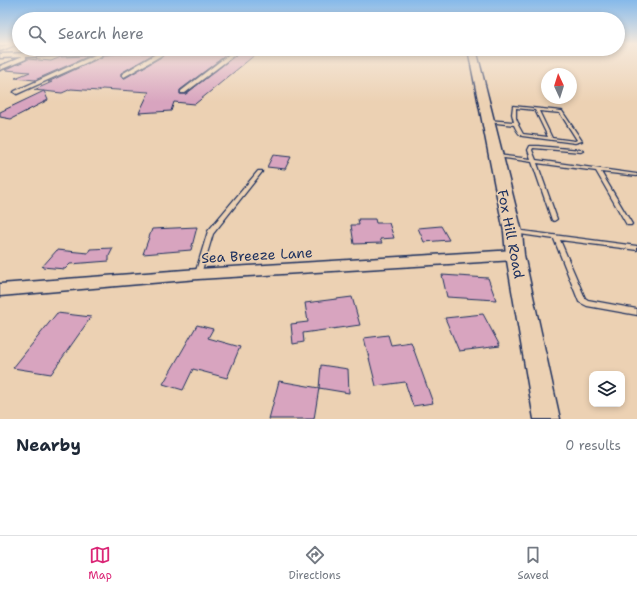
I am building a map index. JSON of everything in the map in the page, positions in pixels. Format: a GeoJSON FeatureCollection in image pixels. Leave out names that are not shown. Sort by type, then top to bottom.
{"type":"FeatureCollection","features":[{"type":"Feature","properties":{"kind":"main road","name":"Fox Hill Road"},"geometry":{"type":"LineString","coordinates":[[475,64],[494,156],[513,232],[515,255],[544,419]]}},
{"type":"Feature","properties":{"kind":"street"},"geometry":{"type":"LineString","coordinates":[[0,68],[10,64]]}},
{"type":"Feature","properties":{"kind":"street"},"geometry":{"type":"LineString","coordinates":[[17,92],[80,64]]}},
{"type":"Feature","properties":{"kind":"street"},"geometry":{"type":"LineString","coordinates":[[124,75],[144,64]]}},
{"type":"Feature","properties":{"kind":"street"},"geometry":{"type":"LineString","coordinates":[[183,92],[220,64]]}},
{"type":"Feature","properties":{"kind":"street","name":"Sea Breeze Lane"},"geometry":{"type":"LineString","coordinates":[[0,290],[198,274],[515,255]]}},
{"type":"Feature","properties":{"kind":"lane"},"geometry":{"type":"LineString","coordinates":[[514,107],[561,112],[580,141],[576,142],[522,135],[519,133],[517,124],[514,107]]}},
{"type":"Feature","properties":{"kind":"lane"},"geometry":{"type":"LineString","coordinates":[[536,109],[551,139]]}},
{"type":"Feature","properties":{"kind":"lane"},"geometry":{"type":"LineString","coordinates":[[487,121],[517,124]]}},
{"type":"Feature","properties":{"kind":"lane"},"geometry":{"type":"LineString","coordinates":[[554,219],[530,150],[532,147],[581,151]]}},
{"type":"Feature","properties":{"kind":"lane"},"geometry":{"type":"LineString","coordinates":[[494,156],[637,175]]}},
{"type":"Feature","properties":{"kind":"lane"},"geometry":{"type":"LineString","coordinates":[[596,169],[629,224]]}},
{"type":"Feature","properties":{"kind":"lane"},"geometry":{"type":"LineString","coordinates":[[198,274],[210,233],[260,172]]}},
{"type":"Feature","properties":{"kind":"lane"},"geometry":{"type":"LineString","coordinates":[[513,232],[637,248]]}},
{"type":"Feature","properties":{"kind":"lane"},"geometry":{"type":"LineString","coordinates":[[556,237],[582,300],[587,303],[637,312]]}},
{"type":"Feature","properties":{"kind":"building"},"geometry":{"type":"Polygon","coordinates":[[[18,64],[72,64],[35,80],[15,78],[30,72],[5,70],[18,64]]]}},
{"type":"Feature","properties":{"kind":"building"},"geometry":{"type":"Polygon","coordinates":[[[88,64],[137,64],[121,73],[121,77],[125,78],[150,64],[215,64],[180,90],[180,94],[186,94],[225,64],[244,64],[195,104],[174,102],[171,111],[139,113],[149,92],[71,89],[62,93],[34,90],[88,64]]]}},
{"type":"Feature","properties":{"kind":"building"},"geometry":{"type":"Polygon","coordinates":[[[44,91],[48,100],[11,119],[0,117],[0,112],[44,91]]]}},
{"type":"Feature","properties":{"kind":"building"},"geometry":{"type":"Polygon","coordinates":[[[273,155],[291,157],[285,169],[267,167],[273,155]]]}},
{"type":"Feature","properties":{"kind":"building"},"geometry":{"type":"Polygon","coordinates":[[[358,219],[375,219],[376,223],[389,223],[394,238],[380,239],[382,243],[354,244],[351,225],[359,225],[358,219]]]}},
{"type":"Feature","properties":{"kind":"building"},"geometry":{"type":"Polygon","coordinates":[[[441,226],[449,240],[424,242],[418,228],[441,226]]]}},
{"type":"Feature","properties":{"kind":"building"},"geometry":{"type":"Polygon","coordinates":[[[197,227],[191,250],[143,254],[152,229],[197,227]]]}},
{"type":"Feature","properties":{"kind":"building"},"geometry":{"type":"Polygon","coordinates":[[[113,248],[109,256],[109,261],[70,264],[65,269],[42,267],[57,250],[88,253],[90,249],[113,248]]]}},
{"type":"Feature","properties":{"kind":"building"},"geometry":{"type":"Polygon","coordinates":[[[442,275],[488,278],[496,300],[447,297],[442,275]]]}},
{"type":"Feature","properties":{"kind":"building"},"geometry":{"type":"Polygon","coordinates":[[[352,297],[360,325],[303,333],[304,342],[293,344],[291,324],[308,322],[305,303],[352,297]]]}},
{"type":"Feature","properties":{"kind":"building"},"geometry":{"type":"Polygon","coordinates":[[[57,313],[91,317],[51,374],[13,368],[57,313]]]}},
{"type":"Feature","properties":{"kind":"building"},"geometry":{"type":"Polygon","coordinates":[[[483,314],[500,346],[459,351],[445,318],[483,314]]]}},
{"type":"Feature","properties":{"kind":"building"},"geometry":{"type":"Polygon","coordinates":[[[197,325],[213,329],[208,338],[240,347],[227,378],[193,369],[183,390],[163,384],[197,325]]]}},
{"type":"Feature","properties":{"kind":"building"},"geometry":{"type":"Polygon","coordinates":[[[388,335],[391,345],[411,342],[433,403],[413,406],[405,382],[376,386],[364,338],[388,335]]]}},
{"type":"Feature","properties":{"kind":"building"},"geometry":{"type":"Polygon","coordinates":[[[321,365],[348,369],[349,393],[319,388],[321,365]]]}},
{"type":"Feature","properties":{"kind":"building"},"geometry":{"type":"Polygon","coordinates":[[[279,381],[319,388],[314,419],[269,419],[279,381]]]}}]}
